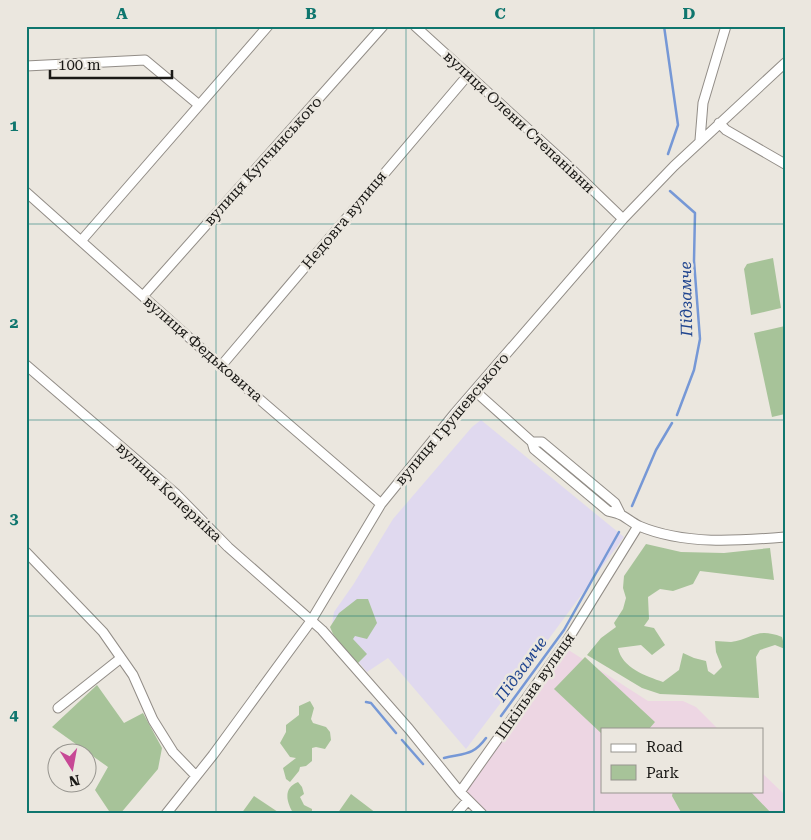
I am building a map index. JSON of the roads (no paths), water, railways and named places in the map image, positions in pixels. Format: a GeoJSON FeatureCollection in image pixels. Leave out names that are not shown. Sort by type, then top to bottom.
{"type":"FeatureCollection","features":[{"type":"Feature","properties":{"kind":"street"},"geometry":{"type":"LineString","coordinates":[[81,241],[268,26]]}},
{"type":"Feature","properties":{"kind":"street","name":"вулиця Купчинського"},"geometry":{"type":"LineString","coordinates":[[142,296],[383,26]]}},
{"type":"Feature","properties":{"kind":"street","name":"вулиця Олени Степанівни"},"geometry":{"type":"LineString","coordinates":[[415,26],[563,161],[623,219]]}},
{"type":"Feature","properties":{"kind":"street"},"geometry":{"type":"LineString","coordinates":[[700,140],[703,103],[726,26]]}},
{"type":"Feature","properties":{"kind":"street"},"geometry":{"type":"LineString","coordinates":[[26,66],[145,60],[199,105]]}},
{"type":"Feature","properties":{"kind":"street","name":"вулиця Грушевського"},"geometry":{"type":"LineString","coordinates":[[166,814],[311,621],[380,504],[623,219],[700,140],[785,64]]}},
{"type":"Feature","properties":{"kind":"street","name":"Недовга вулиця"},"geometry":{"type":"LineString","coordinates":[[221,366],[468,75]]}},
{"type":"Feature","properties":{"kind":"street"},"geometry":{"type":"LineString","coordinates":[[719,123],[726,130],[785,164]]}},
{"type":"Feature","properties":{"kind":"street","name":"вулиця Федьковича"},"geometry":{"type":"LineString","coordinates":[[26,192],[221,366],[380,504]]}},
{"type":"Feature","properties":{"kind":"street","name":"вулиця Коперніка"},"geometry":{"type":"LineString","coordinates":[[28,369],[176,494],[228,546],[311,621],[343,653],[460,792],[482,814]]}},
{"type":"Feature","properties":{"kind":"street"},"geometry":{"type":"LineString","coordinates":[[475,391],[532,442],[534,448],[600,505],[638,526],[677,537],[690,538],[757,540],[785,537]]}},
{"type":"Feature","properties":{"kind":"street","name":"Шкільна вулиця"},"geometry":{"type":"LineString","coordinates":[[460,792],[567,641],[638,526]]}},
{"type":"Feature","properties":{"kind":"street"},"geometry":{"type":"LineString","coordinates":[[26,552],[102,632],[133,675],[158,728],[173,752],[196,776]]}},
{"type":"Feature","properties":{"kind":"street"},"geometry":{"type":"LineString","coordinates":[[58,708],[121,658]]}},
{"type":"Feature","properties":{"kind":"street"},"geometry":{"type":"LineString","coordinates":[[456,814],[468,800]]}},
{"type":"Feature","properties":{"kind":"waterway","name":"Підзамче"},"geometry":{"type":"LineString","coordinates":[[664,26],[678,125],[668,154]]}},
{"type":"Feature","properties":{"kind":"waterway","name":"Підзамче"},"geometry":{"type":"LineString","coordinates":[[670,191],[695,213],[694,261],[700,339],[694,370],[677,415]]}},
{"type":"Feature","properties":{"kind":"waterway","name":"Підзамче"},"geometry":{"type":"LineString","coordinates":[[632,506],[656,450],[672,423]]}},
{"type":"Feature","properties":{"kind":"waterway","name":"Підзамче"},"geometry":{"type":"LineString","coordinates":[[501,716],[564,630],[619,532]]}},
{"type":"Feature","properties":{"kind":"waterway","name":"Підзамче"},"geometry":{"type":"LineString","coordinates":[[366,702],[371,703],[396,733]]}},
{"type":"Feature","properties":{"kind":"waterway","name":"Підзамче"},"geometry":{"type":"LineString","coordinates":[[444,758],[472,751],[486,738]]}},
{"type":"Feature","properties":{"kind":"waterway","name":"Підзамче"},"geometry":{"type":"LineString","coordinates":[[402,740],[423,764]]}}]}
